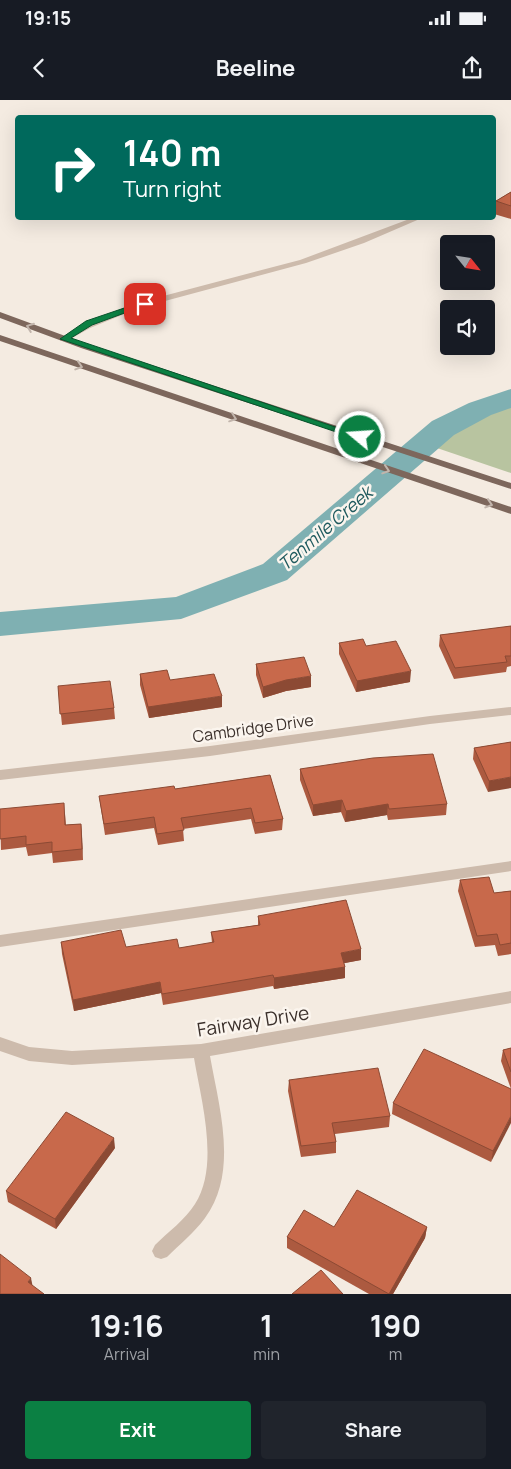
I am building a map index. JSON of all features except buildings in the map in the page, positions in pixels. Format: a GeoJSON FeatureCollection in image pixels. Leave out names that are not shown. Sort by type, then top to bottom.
{"type":"FeatureCollection","features":[{"type":"Feature","properties":{"kind":"main road"},"geometry":{"type":"LineString","coordinates":[[0,315],[62,338],[511,486]]}},
{"type":"Feature","properties":{"kind":"main road"},"geometry":{"type":"LineString","coordinates":[[0,338],[511,511]]}},
{"type":"Feature","properties":{"kind":"main road"},"geometry":{"type":"LineString","coordinates":[[36,351],[62,338]]}},
{"type":"Feature","properties":{"kind":"street"},"geometry":{"type":"LineString","coordinates":[[62,338],[89,323],[128,308],[266,272],[342,248],[413,220]]}},
{"type":"Feature","properties":{"kind":"street","name":"Cambridge Drive"},"geometry":{"type":"LineString","coordinates":[[0,775],[210,751],[430,720],[511,711]]}},
{"type":"Feature","properties":{"kind":"street"},"geometry":{"type":"LineString","coordinates":[[0,942],[511,866]]}},
{"type":"Feature","properties":{"kind":"street","name":"Fairway Drive"},"geometry":{"type":"LineString","coordinates":[[0,1044],[29,1054],[72,1058],[201,1051],[511,997]]}},
{"type":"Feature","properties":{"kind":"street"},"geometry":{"type":"LineString","coordinates":[[161,1251],[203,1207],[214,1177],[214,1142],[201,1051]]}},
{"type":"Feature","properties":{"kind":"green space"},"geometry":{"type":"Polygon","coordinates":[[[511,406],[511,473],[434,447],[455,429],[511,406]]]}},
{"type":"Feature","properties":{"kind":"waterway","name":"Tenmile Creek"},"geometry":{"type":"LineString","coordinates":[[0,624],[181,608],[275,572],[443,428],[480,409],[511,398]]}},
{"type":"Feature","properties":{"kind":"route"},"geometry":{"type":"LineString","coordinates":[[145,304],[128,308],[89,323],[64,339],[360,437]]}}]}
